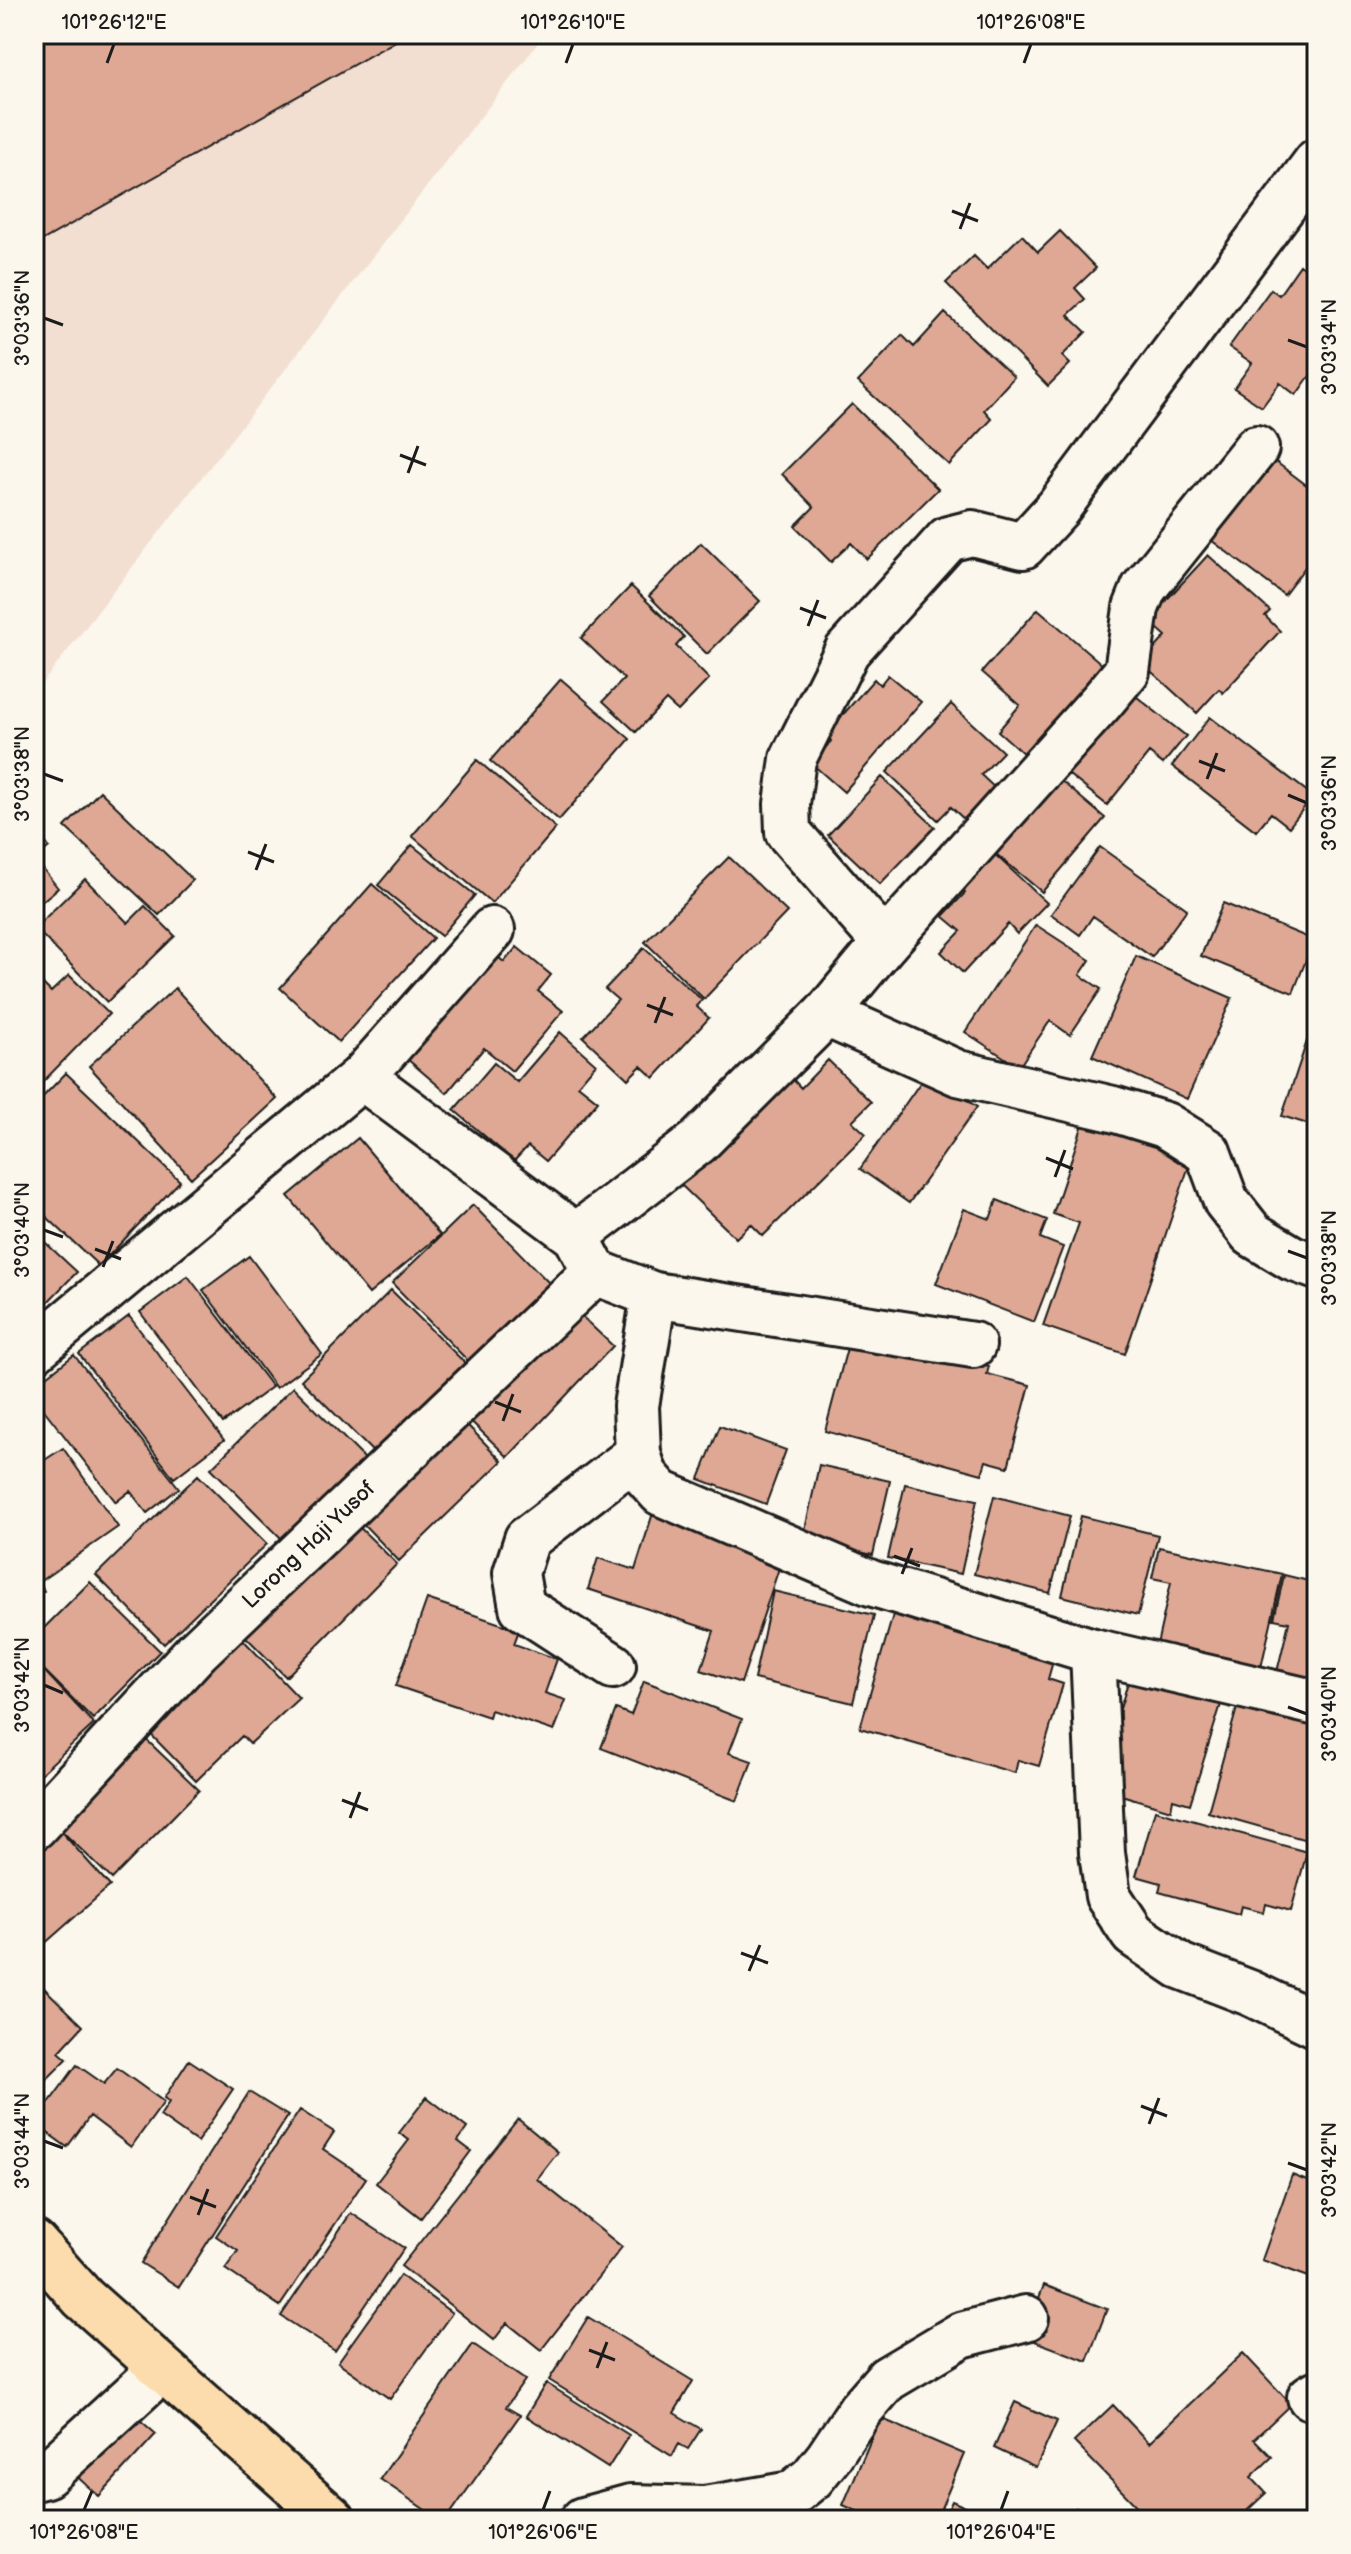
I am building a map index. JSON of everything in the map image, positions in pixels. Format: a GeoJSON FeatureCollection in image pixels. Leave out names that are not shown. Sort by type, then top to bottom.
{"type":"FeatureCollection","features":[{"type":"Feature","properties":{"kind":"main road"},"geometry":{"type":"LineString","coordinates":[[34,2243],[83,2298],[333,2520]]}},
{"type":"Feature","properties":{"kind":"street"},"geometry":{"type":"LineString","coordinates":[[885,943],[788,832],[787,804],[793,759],[847,651],[948,539],[972,533],[1023,546],[1058,508],[1317,161]]}},
{"type":"Feature","properties":{"kind":"street","name":"Lorong Haji Yusof"},"geometry":{"type":"LineString","coordinates":[[34,1827],[197,1651],[826,1014],[885,943],[1127,671],[1136,608],[1144,588],[1256,448]]}},
{"type":"Feature","properties":{"kind":"street"},"geometry":{"type":"LineString","coordinates":[[34,1350],[362,1077],[492,930]]}},
{"type":"Feature","properties":{"kind":"street"},"geometry":{"type":"LineString","coordinates":[[826,1014],[958,1073],[1113,1109],[1165,1125],[1208,1152],[1226,1201],[1252,1234],[1292,1258],[1317,1267]]}},
{"type":"Feature","properties":{"kind":"street"},"geometry":{"type":"LineString","coordinates":[[362,1077],[586,1254],[654,1295],[973,1345]]}},
{"type":"Feature","properties":{"kind":"street"},"geometry":{"type":"LineString","coordinates":[[654,1295],[636,1406],[638,1454],[645,1475],[661,1493],[871,1583],[1093,1651],[1317,1703]]}},
{"type":"Feature","properties":{"kind":"street"},"geometry":{"type":"LineString","coordinates":[[613,1666],[522,1607],[516,1573],[527,1539],[638,1454]]}},
{"type":"Feature","properties":{"kind":"street"},"geometry":{"type":"LineString","coordinates":[[1093,1651],[1102,1853],[1108,1896],[1133,1934],[1180,1966],[1250,1993],[1317,2025]]}},
{"type":"Feature","properties":{"kind":"street"},"geometry":{"type":"LineString","coordinates":[[583,2520],[631,2507],[705,2509],[792,2494],[812,2478],[860,2410],[887,2379],[961,2335],[1026,2318]]}},
{"type":"Feature","properties":{"kind":"street"},"geometry":{"type":"LineString","coordinates":[[34,2478],[46,2475],[162,2369]]}},
{"type":"Feature","properties":{"kind":"shaded area"},"geometry":{"type":"Polygon","coordinates":[[[34,34],[545,34],[34,694],[34,34]]]}},
{"type":"Feature","properties":{"kind":"building"},"geometry":{"type":"Polygon","coordinates":[[[34,34],[408,34],[34,245],[34,34]]]}},
{"type":"Feature","properties":{"kind":"building"},"geometry":{"type":"Polygon","coordinates":[[[1317,217],[1317,236],[1308,230],[1317,217]]]}},
{"type":"Feature","properties":{"kind":"building"},"geometry":{"type":"Polygon","coordinates":[[[1060,231],[1096,268],[1075,288],[1085,299],[1068,315],[1086,332],[1062,356],[1070,364],[1048,386],[946,283],[974,256],[987,269],[1022,235],[1038,252],[1060,231]]]}},
{"type":"Feature","properties":{"kind":"building"},"geometry":{"type":"Polygon","coordinates":[[[1300,265],[1317,277],[1317,382],[1309,377],[1296,395],[1280,383],[1262,407],[1234,388],[1252,363],[1229,347],[1271,289],[1279,295],[1300,265]]]}},
{"type":"Feature","properties":{"kind":"building"},"geometry":{"type":"Polygon","coordinates":[[[945,313],[1014,377],[984,410],[992,419],[949,465],[858,382],[902,335],[914,347],[945,313]]]}},
{"type":"Feature","properties":{"kind":"building"},"geometry":{"type":"Polygon","coordinates":[[[852,404],[938,489],[867,559],[851,543],[831,562],[795,526],[814,507],[782,474],[852,404]]]}},
{"type":"Feature","properties":{"kind":"building"},"geometry":{"type":"Polygon","coordinates":[[[1268,456],[1317,493],[1317,551],[1284,595],[1207,537],[1268,456]]]}},
{"type":"Feature","properties":{"kind":"building"},"geometry":{"type":"Polygon","coordinates":[[[701,543],[760,601],[707,654],[649,596],[701,543]]]}},
{"type":"Feature","properties":{"kind":"building"},"geometry":{"type":"Polygon","coordinates":[[[1208,555],[1270,611],[1265,616],[1280,631],[1223,693],[1219,689],[1197,713],[1142,663],[1166,636],[1148,620],[1208,555]]]}},
{"type":"Feature","properties":{"kind":"building"},"geometry":{"type":"Polygon","coordinates":[[[631,586],[684,637],[676,646],[709,679],[678,711],[666,700],[636,732],[603,701],[624,679],[581,638],[631,586]]]}},
{"type":"Feature","properties":{"kind":"building"},"geometry":{"type":"Polygon","coordinates":[[[1038,609],[1111,672],[1033,762],[998,731],[1020,705],[982,672],[1038,609]]]}},
{"type":"Feature","properties":{"kind":"building"},"geometry":{"type":"Polygon","coordinates":[[[1317,638],[1317,662],[1311,640],[1317,638]]]}},
{"type":"Feature","properties":{"kind":"building"},"geometry":{"type":"Polygon","coordinates":[[[888,675],[921,702],[844,792],[812,764],[831,741],[827,733],[874,679],[880,685],[888,675]]]}},
{"type":"Feature","properties":{"kind":"building"},"geometry":{"type":"Polygon","coordinates":[[[561,679],[630,739],[559,820],[490,761],[561,679]]]}},
{"type":"Feature","properties":{"kind":"building"},"geometry":{"type":"Polygon","coordinates":[[[1127,689],[1186,736],[1163,764],[1149,753],[1107,805],[1063,770],[1127,689]]]}},
{"type":"Feature","properties":{"kind":"building"},"geometry":{"type":"Polygon","coordinates":[[[951,704],[1003,752],[981,775],[998,791],[968,823],[951,807],[938,820],[887,772],[951,704]]]}},
{"type":"Feature","properties":{"kind":"building"},"geometry":{"type":"Polygon","coordinates":[[[1210,717],[1313,796],[1289,827],[1271,813],[1256,831],[1172,766],[1210,717]]]}},
{"type":"Feature","properties":{"kind":"building"},"geometry":{"type":"Polygon","coordinates":[[[477,760],[556,828],[492,903],[412,836],[477,760]]]}},
{"type":"Feature","properties":{"kind":"building"},"geometry":{"type":"Polygon","coordinates":[[[1053,774],[1105,818],[1042,892],[990,849],[1053,774]]]}},
{"type":"Feature","properties":{"kind":"building"},"geometry":{"type":"Polygon","coordinates":[[[882,777],[935,827],[880,884],[828,835],[882,777]]]}},
{"type":"Feature","properties":{"kind":"building"},"geometry":{"type":"Polygon","coordinates":[[[100,791],[193,880],[159,915],[65,827],[100,791]]]}},
{"type":"Feature","properties":{"kind":"building"},"geometry":{"type":"Polygon","coordinates":[[[35,829],[49,847],[35,859],[58,888],[34,908],[35,829]]]}},
{"type":"Feature","properties":{"kind":"building"},"geometry":{"type":"Polygon","coordinates":[[[412,845],[475,895],[441,936],[378,885],[412,845]]]}},
{"type":"Feature","properties":{"kind":"building"},"geometry":{"type":"Polygon","coordinates":[[[1100,847],[1187,909],[1152,957],[1093,916],[1080,935],[1051,914],[1100,847]]]}},
{"type":"Feature","properties":{"kind":"building"},"geometry":{"type":"Polygon","coordinates":[[[989,849],[1047,903],[1017,934],[1008,924],[963,973],[941,952],[961,931],[943,916],[965,893],[957,884],[989,849]]]}},
{"type":"Feature","properties":{"kind":"building"},"geometry":{"type":"Polygon","coordinates":[[[729,857],[787,912],[704,999],[645,942],[729,857]]]}},
{"type":"Feature","properties":{"kind":"building"},"geometry":{"type":"Polygon","coordinates":[[[85,879],[128,923],[145,906],[175,936],[107,1002],[35,928],[85,879]]]}},
{"type":"Feature","properties":{"kind":"building"},"geometry":{"type":"Polygon","coordinates":[[[372,884],[433,938],[339,1042],[280,988],[372,884]]]}},
{"type":"Feature","properties":{"kind":"building"},"geometry":{"type":"Polygon","coordinates":[[[1223,903],[1314,940],[1293,993],[1201,956],[1223,903]]]}},
{"type":"Feature","properties":{"kind":"building"},"geometry":{"type":"Polygon","coordinates":[[[1036,925],[1090,960],[1080,975],[1101,989],[1070,1035],[1050,1021],[1019,1067],[965,1032],[1036,925]]]}},
{"type":"Feature","properties":{"kind":"building"},"geometry":{"type":"Polygon","coordinates":[[[517,947],[551,975],[538,991],[563,1011],[512,1071],[484,1048],[447,1093],[393,1047],[491,951],[504,962],[517,947]]]}},
{"type":"Feature","properties":{"kind":"building"},"geometry":{"type":"Polygon","coordinates":[[[644,948],[702,1000],[696,1006],[709,1018],[654,1078],[641,1066],[628,1079],[583,1037],[618,1000],[605,989],[644,948]]]}},
{"type":"Feature","properties":{"kind":"building"},"geometry":{"type":"Polygon","coordinates":[[[1136,956],[1232,998],[1187,1099],[1092,1056],[1136,956]]]}},
{"type":"Feature","properties":{"kind":"building"},"geometry":{"type":"Polygon","coordinates":[[[34,975],[51,992],[69,975],[109,1014],[34,1091],[34,975]]]}},
{"type":"Feature","properties":{"kind":"building"},"geometry":{"type":"Polygon","coordinates":[[[175,988],[277,1099],[191,1178],[89,1066],[175,988]]]}},
{"type":"Feature","properties":{"kind":"building"},"geometry":{"type":"Polygon","coordinates":[[[560,1032],[596,1064],[578,1085],[598,1101],[546,1161],[528,1146],[514,1161],[454,1110],[494,1063],[517,1082],[560,1032]]]}},
{"type":"Feature","properties":{"kind":"building"},"geometry":{"type":"Polygon","coordinates":[[[1309,1035],[1317,1037],[1317,1127],[1282,1116],[1309,1035]]]}},
{"type":"Feature","properties":{"kind":"building"},"geometry":{"type":"Polygon","coordinates":[[[828,1060],[871,1102],[852,1121],[866,1134],[763,1236],[751,1224],[736,1238],[680,1184],[788,1074],[801,1088],[828,1060]]]}},
{"type":"Feature","properties":{"kind":"building"},"geometry":{"type":"Polygon","coordinates":[[[66,1073],[180,1181],[99,1266],[34,1205],[34,1106],[66,1073]]]}},
{"type":"Feature","properties":{"kind":"building"},"geometry":{"type":"Polygon","coordinates":[[[927,1073],[977,1107],[909,1203],[860,1169],[927,1073]]]}},
{"type":"Feature","properties":{"kind":"building"},"geometry":{"type":"Polygon","coordinates":[[[1084,1121],[1192,1157],[1125,1354],[1043,1326],[1079,1223],[1053,1214],[1084,1121]]]}},
{"type":"Feature","properties":{"kind":"building"},"geometry":{"type":"Polygon","coordinates":[[[358,1138],[440,1235],[369,1294],[288,1196],[358,1138]]]}},
{"type":"Feature","properties":{"kind":"building"},"geometry":{"type":"Polygon","coordinates":[[[997,1200],[1047,1220],[1040,1238],[1063,1247],[1034,1322],[936,1284],[964,1209],[990,1219],[997,1200]]]}},
{"type":"Feature","properties":{"kind":"building"},"geometry":{"type":"Polygon","coordinates":[[[473,1205],[549,1283],[468,1361],[392,1283],[473,1205]]]}},
{"type":"Feature","properties":{"kind":"building"},"geometry":{"type":"Polygon","coordinates":[[[34,1232],[77,1272],[34,1316],[34,1232]]]}},
{"type":"Feature","properties":{"kind":"building"},"geometry":{"type":"Polygon","coordinates":[[[249,1256],[322,1354],[276,1388],[203,1290],[249,1256]]]}},
{"type":"Feature","properties":{"kind":"building"},"geometry":{"type":"Polygon","coordinates":[[[188,1276],[272,1387],[223,1423],[140,1312],[188,1276]]]}},
{"type":"Feature","properties":{"kind":"building"},"geometry":{"type":"Polygon","coordinates":[[[391,1290],[465,1363],[375,1454],[301,1380],[391,1290]]]}},
{"type":"Feature","properties":{"kind":"building"},"geometry":{"type":"Polygon","coordinates":[[[559,1295],[613,1346],[508,1457],[454,1405],[559,1295]]]}},
{"type":"Feature","properties":{"kind":"building"},"geometry":{"type":"Polygon","coordinates":[[[129,1316],[224,1440],[174,1478],[79,1354],[129,1316]]]}},
{"type":"Feature","properties":{"kind":"building"},"geometry":{"type":"Polygon","coordinates":[[[852,1329],[989,1366],[987,1374],[1030,1385],[1008,1467],[986,1461],[982,1474],[825,1431],[852,1329]]]}},
{"type":"Feature","properties":{"kind":"building"},"geometry":{"type":"Polygon","coordinates":[[[74,1355],[179,1488],[147,1513],[130,1491],[116,1502],[34,1397],[34,1386],[74,1355]]]}},
{"type":"Feature","properties":{"kind":"building"},"geometry":{"type":"Polygon","coordinates":[[[293,1387],[369,1463],[287,1544],[211,1468],[293,1387]]]}},
{"type":"Feature","properties":{"kind":"building"},"geometry":{"type":"Polygon","coordinates":[[[450,1407],[502,1461],[399,1561],[347,1507],[450,1407]]]}},
{"type":"Feature","properties":{"kind":"building"},"geometry":{"type":"Polygon","coordinates":[[[720,1426],[786,1450],[766,1504],[699,1479],[720,1426]]]}},
{"type":"Feature","properties":{"kind":"building"},"geometry":{"type":"Polygon","coordinates":[[[63,1448],[118,1527],[39,1582],[44,1591],[34,1598],[34,1467],[63,1448]]]}},
{"type":"Feature","properties":{"kind":"building"},"geometry":{"type":"Polygon","coordinates":[[[819,1465],[890,1481],[873,1555],[803,1539],[819,1465]]]}},
{"type":"Feature","properties":{"kind":"building"},"geometry":{"type":"Polygon","coordinates":[[[198,1475],[267,1544],[164,1644],[96,1575],[198,1475]]]}},
{"type":"Feature","properties":{"kind":"building"},"geometry":{"type":"Polygon","coordinates":[[[905,1484],[977,1500],[961,1574],[888,1558],[905,1484]]]}},
{"type":"Feature","properties":{"kind":"building"},"geometry":{"type":"Polygon","coordinates":[[[994,1496],[1070,1516],[1050,1593],[974,1574],[994,1496]]]}},
{"type":"Feature","properties":{"kind":"building"},"geometry":{"type":"Polygon","coordinates":[[[341,1509],[397,1564],[286,1677],[230,1621],[341,1509]]]}},
{"type":"Feature","properties":{"kind":"building"},"geometry":{"type":"Polygon","coordinates":[[[653,1513],[783,1556],[741,1683],[701,1670],[714,1631],[588,1589],[598,1558],[635,1570],[653,1513]]]}},
{"type":"Feature","properties":{"kind":"building"},"geometry":{"type":"Polygon","coordinates":[[[1081,1516],[1158,1535],[1138,1615],[1062,1596],[1081,1516]]]}},
{"type":"Feature","properties":{"kind":"building"},"geometry":{"type":"Polygon","coordinates":[[[1159,1547],[1282,1574],[1260,1672],[1156,1649],[1171,1582],[1152,1578],[1159,1547]]]}},
{"type":"Feature","properties":{"kind":"building"},"geometry":{"type":"Polygon","coordinates":[[[1284,1575],[1317,1583],[1317,1681],[1277,1672],[1289,1622],[1274,1619],[1284,1575]]]}},
{"type":"Feature","properties":{"kind":"building"},"geometry":{"type":"Polygon","coordinates":[[[90,1582],[160,1651],[93,1719],[34,1660],[34,1638],[90,1582]]]}},
{"type":"Feature","properties":{"kind":"building"},"geometry":{"type":"Polygon","coordinates":[[[773,1591],[874,1615],[853,1703],[754,1679],[773,1591]]]}},
{"type":"Feature","properties":{"kind":"building"},"geometry":{"type":"Polygon","coordinates":[[[427,1599],[519,1630],[514,1644],[557,1659],[545,1693],[566,1700],[554,1731],[491,1710],[489,1717],[396,1686],[427,1599]]]}},
{"type":"Feature","properties":{"kind":"building"},"geometry":{"type":"Polygon","coordinates":[[[895,1608],[1055,1654],[1048,1679],[1063,1684],[1039,1766],[1018,1760],[1015,1773],[860,1728],[895,1608]]]}},
{"type":"Feature","properties":{"kind":"building"},"geometry":{"type":"Polygon","coordinates":[[[228,1624],[299,1698],[250,1744],[242,1736],[196,1781],[133,1716],[228,1624]]]}},
{"type":"Feature","properties":{"kind":"building"},"geometry":{"type":"Polygon","coordinates":[[[34,1660],[94,1724],[34,1780],[34,1660]]]}},
{"type":"Feature","properties":{"kind":"building"},"geometry":{"type":"Polygon","coordinates":[[[1131,1672],[1222,1701],[1190,1804],[1173,1799],[1171,1810],[1118,1794],[1121,1783],[1100,1776],[1131,1672]]]}},
{"type":"Feature","properties":{"kind":"building"},"geometry":{"type":"Polygon","coordinates":[[[644,1681],[742,1719],[729,1753],[752,1761],[737,1801],[601,1748],[616,1709],[631,1715],[644,1681]]]}},
{"type":"Feature","properties":{"kind":"building"},"geometry":{"type":"Polygon","coordinates":[[[1240,1697],[1317,1718],[1317,1843],[1208,1812],[1240,1697]]]}},
{"type":"Feature","properties":{"kind":"building"},"geometry":{"type":"Polygon","coordinates":[[[131,1725],[199,1790],[112,1879],[44,1814],[131,1725]]]}},
{"type":"Feature","properties":{"kind":"building"},"geometry":{"type":"Polygon","coordinates":[[[1155,1810],[1307,1852],[1291,1911],[1266,1904],[1264,1912],[1241,1906],[1239,1914],[1159,1892],[1161,1883],[1136,1876],[1155,1810]]]}},
{"type":"Feature","properties":{"kind":"building"},"geometry":{"type":"Polygon","coordinates":[[[57,1827],[110,1886],[34,1953],[34,1848],[57,1827]]]}},
{"type":"Feature","properties":{"kind":"building"},"geometry":{"type":"Polygon","coordinates":[[[39,1983],[83,2026],[59,2052],[67,2059],[34,2092],[34,1988],[39,1983]]]}},
{"type":"Feature","properties":{"kind":"building"},"geometry":{"type":"Polygon","coordinates":[[[189,2060],[233,2089],[197,2142],[160,2116],[169,2102],[164,2098],[189,2060]]]}},
{"type":"Feature","properties":{"kind":"building"},"geometry":{"type":"Polygon","coordinates":[[[77,2065],[104,2084],[117,2068],[164,2102],[131,2147],[90,2116],[67,2147],[34,2123],[77,2065]]]}},
{"type":"Feature","properties":{"kind":"building"},"geometry":{"type":"Polygon","coordinates":[[[249,2092],[288,2116],[179,2287],[141,2263],[249,2092]]]}},
{"type":"Feature","properties":{"kind":"building"},"geometry":{"type":"Polygon","coordinates":[[[427,2097],[467,2128],[458,2141],[471,2151],[421,2218],[376,2183],[409,2140],[399,2133],[427,2097]]]}},
{"type":"Feature","properties":{"kind":"building"},"geometry":{"type":"Polygon","coordinates":[[[300,2110],[334,2132],[323,2149],[366,2178],[280,2306],[225,2269],[238,2251],[216,2236],[300,2110]]]}},
{"type":"Feature","properties":{"kind":"building"},"geometry":{"type":"Polygon","coordinates":[[[518,2119],[558,2152],[537,2179],[622,2247],[541,2350],[507,2323],[494,2340],[401,2266],[518,2119]]]}},
{"type":"Feature","properties":{"kind":"building"},"geometry":{"type":"Polygon","coordinates":[[[1292,2175],[1317,2185],[1317,2280],[1262,2260],[1292,2175]]]}},
{"type":"Feature","properties":{"kind":"building"},"geometry":{"type":"Polygon","coordinates":[[[351,2213],[404,2248],[335,2351],[281,2316],[351,2213]]]}},
{"type":"Feature","properties":{"kind":"building"},"geometry":{"type":"Polygon","coordinates":[[[400,2275],[452,2313],[390,2399],[338,2362],[400,2275]]]}},
{"type":"Feature","properties":{"kind":"building"},"geometry":{"type":"Polygon","coordinates":[[[1044,2285],[1107,2309],[1087,2361],[1024,2337],[1044,2285]]]}},
{"type":"Feature","properties":{"kind":"building"},"geometry":{"type":"Polygon","coordinates":[[[588,2317],[693,2381],[674,2413],[701,2429],[688,2449],[679,2444],[672,2456],[549,2380],[588,2317]]]}},
{"type":"Feature","properties":{"kind":"building"},"geometry":{"type":"Polygon","coordinates":[[[473,2344],[525,2380],[506,2407],[520,2415],[446,2520],[440,2520],[380,2479],[473,2344]]]}},
{"type":"Feature","properties":{"kind":"building"},"geometry":{"type":"Polygon","coordinates":[[[1243,2353],[1291,2404],[1254,2439],[1272,2457],[1251,2477],[1266,2493],[1237,2520],[1150,2520],[1074,2442],[1113,2405],[1149,2443],[1243,2353]]]}},
{"type":"Feature","properties":{"kind":"building"},"geometry":{"type":"Polygon","coordinates":[[[546,2383],[629,2435],[608,2468],[526,2416],[546,2383]]]}},
{"type":"Feature","properties":{"kind":"building"},"geometry":{"type":"Polygon","coordinates":[[[1015,2402],[1057,2421],[1036,2468],[994,2448],[1015,2402]]]}},
{"type":"Feature","properties":{"kind":"building"},"geometry":{"type":"Polygon","coordinates":[[[124,2406],[156,2434],[99,2496],[67,2468],[124,2406]]]}},
{"type":"Feature","properties":{"kind":"building"},"geometry":{"type":"Polygon","coordinates":[[[880,2418],[964,2454],[936,2520],[918,2515],[916,2520],[877,2520],[843,2505],[880,2418]]]}},
{"type":"Feature","properties":{"kind":"building"},"geometry":{"type":"Polygon","coordinates":[[[952,2501],[994,2520],[943,2520],[952,2501]]]}},
{"type":"Feature","properties":{"kind":"building"},"geometry":{"type":"Polygon","coordinates":[[[1076,2508],[1096,2520],[1069,2520],[1076,2508]]]}}]}
